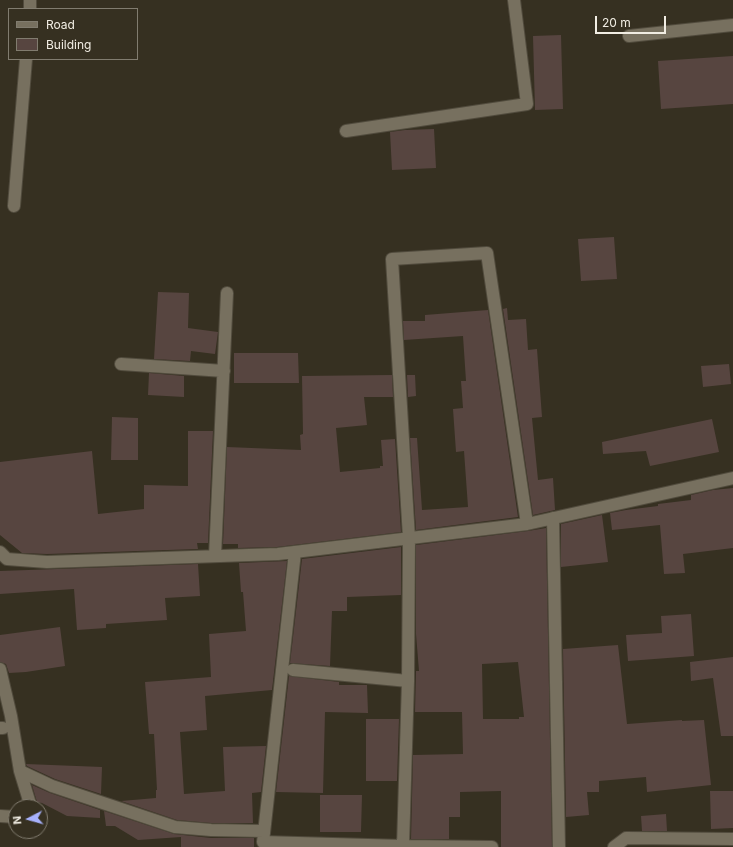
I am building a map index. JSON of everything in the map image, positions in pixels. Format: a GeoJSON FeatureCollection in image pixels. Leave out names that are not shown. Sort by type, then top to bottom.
{"type":"FeatureCollection","features":[{"type":"Feature","properties":{"kind":"street"},"geometry":{"type":"LineString","coordinates":[[346,131],[528,104],[514,0]]}},
{"type":"Feature","properties":{"kind":"street"},"geometry":{"type":"LineString","coordinates":[[629,36],[733,25]]}},
{"type":"Feature","properties":{"kind":"street"},"geometry":{"type":"LineString","coordinates":[[14,206],[26,60]]}},
{"type":"Feature","properties":{"kind":"street"},"geometry":{"type":"LineString","coordinates":[[403,846],[408,681],[409,538],[392,259],[487,253],[527,524]]}},
{"type":"Feature","properties":{"kind":"street"},"geometry":{"type":"LineString","coordinates":[[215,556],[227,293]]}},
{"type":"Feature","properties":{"kind":"street"},"geometry":{"type":"LineString","coordinates":[[122,364],[224,371]]}},
{"type":"Feature","properties":{"kind":"street"},"geometry":{"type":"LineString","coordinates":[[0,552],[7,559],[47,562],[278,554],[527,524],[733,478]]}},
{"type":"Feature","properties":{"kind":"street"},"geometry":{"type":"LineString","coordinates":[[553,518],[559,847]]}},
{"type":"Feature","properties":{"kind":"street"},"geometry":{"type":"LineString","coordinates":[[295,552],[263,842],[492,847]]}},
{"type":"Feature","properties":{"kind":"street"},"geometry":{"type":"LineString","coordinates":[[0,669],[11,716],[20,771],[29,799]]}},
{"type":"Feature","properties":{"kind":"street"},"geometry":{"type":"LineString","coordinates":[[293,670],[408,681]]}},
{"type":"Feature","properties":{"kind":"street"},"geometry":{"type":"LineString","coordinates":[[20,771],[52,786],[175,828],[264,831]]}},
{"type":"Feature","properties":{"kind":"street"},"geometry":{"type":"LineString","coordinates":[[614,847],[626,838],[733,839]]}},
{"type":"Feature","properties":{"kind":"building"},"geometry":{"type":"Polygon","coordinates":[[[561,35],[563,109],[535,110],[533,36],[561,35]]]}},
{"type":"Feature","properties":{"kind":"building"},"geometry":{"type":"Polygon","coordinates":[[[733,56],[733,104],[661,109],[658,61],[733,56]]]}},
{"type":"Feature","properties":{"kind":"building"},"geometry":{"type":"Polygon","coordinates":[[[434,129],[436,168],[392,170],[390,132],[434,129]]]}},
{"type":"Feature","properties":{"kind":"building"},"geometry":{"type":"Polygon","coordinates":[[[614,237],[617,279],[581,281],[578,239],[614,237]]]}},
{"type":"Feature","properties":{"kind":"building"},"geometry":{"type":"Polygon","coordinates":[[[158,292],[189,293],[188,328],[218,332],[215,354],[191,351],[190,361],[154,359],[158,292]]]}},
{"type":"Feature","properties":{"kind":"building"},"geometry":{"type":"Polygon","coordinates":[[[507,308],[508,320],[526,319],[528,350],[537,349],[542,417],[532,418],[538,480],[553,478],[555,510],[533,515],[503,309],[507,308]]]}},
{"type":"Feature","properties":{"kind":"building"},"geometry":{"type":"Polygon","coordinates":[[[488,310],[518,517],[416,530],[410,438],[417,438],[422,510],[468,507],[464,451],[456,452],[453,409],[463,408],[461,381],[466,381],[463,336],[404,340],[403,321],[425,321],[425,315],[488,310]]]}},
{"type":"Feature","properties":{"kind":"building"},"geometry":{"type":"Polygon","coordinates":[[[234,353],[298,353],[299,383],[234,383],[234,353]]]}},
{"type":"Feature","properties":{"kind":"building"},"geometry":{"type":"Polygon","coordinates":[[[729,364],[731,384],[703,387],[701,366],[729,364]]]}},
{"type":"Feature","properties":{"kind":"building"},"geometry":{"type":"Polygon","coordinates":[[[149,373],[184,376],[184,397],[148,395],[149,373]]]}},
{"type":"Feature","properties":{"kind":"building"},"geometry":{"type":"Polygon","coordinates":[[[392,375],[393,397],[364,397],[367,425],[336,428],[340,472],[380,468],[380,466],[383,466],[381,440],[395,439],[401,532],[277,547],[238,548],[238,544],[223,544],[227,447],[301,450],[300,435],[303,434],[302,376],[392,375]]]}},
{"type":"Feature","properties":{"kind":"building"},"geometry":{"type":"Polygon","coordinates":[[[407,375],[415,375],[416,396],[408,397],[407,375]]]}},
{"type":"Feature","properties":{"kind":"building"},"geometry":{"type":"Polygon","coordinates":[[[112,417],[138,418],[138,460],[111,460],[112,417]]]}},
{"type":"Feature","properties":{"kind":"building"},"geometry":{"type":"Polygon","coordinates":[[[712,419],[719,452],[650,466],[646,451],[603,454],[602,442],[712,419]]]}},
{"type":"Feature","properties":{"kind":"building"},"geometry":{"type":"Polygon","coordinates":[[[188,431],[213,431],[208,543],[197,543],[198,549],[47,554],[22,553],[0,535],[0,462],[92,451],[98,514],[144,509],[144,485],[188,486],[188,431]]]}},
{"type":"Feature","properties":{"kind":"building"},"geometry":{"type":"Polygon","coordinates":[[[733,488],[733,548],[683,554],[685,573],[664,574],[660,525],[612,530],[610,513],[658,506],[658,504],[691,500],[691,495],[713,490],[733,488]]]}},
{"type":"Feature","properties":{"kind":"building"},"geometry":{"type":"Polygon","coordinates":[[[602,515],[608,562],[561,567],[561,524],[602,515]]]}},
{"type":"Feature","properties":{"kind":"building"},"geometry":{"type":"Polygon","coordinates":[[[546,528],[552,847],[501,847],[501,791],[460,792],[460,817],[449,817],[449,839],[411,839],[413,755],[463,754],[462,712],[415,712],[416,671],[419,671],[416,634],[416,545],[546,528]],[[518,662],[482,664],[483,719],[519,719],[519,717],[524,717],[518,662]]]}},
{"type":"Feature","properties":{"kind":"building"},"geometry":{"type":"Polygon","coordinates":[[[401,547],[401,595],[347,597],[347,611],[332,611],[330,666],[290,663],[302,559],[401,547]]]}},
{"type":"Feature","properties":{"kind":"building"},"geometry":{"type":"Polygon","coordinates":[[[287,561],[272,690],[205,696],[207,730],[180,732],[184,794],[225,791],[223,747],[266,746],[261,792],[252,793],[253,823],[211,823],[177,820],[121,801],[156,798],[157,790],[154,734],[149,734],[145,682],[211,677],[209,634],[246,631],[239,563],[287,561]]]}},
{"type":"Feature","properties":{"kind":"building"},"geometry":{"type":"Polygon","coordinates":[[[198,564],[200,596],[165,598],[167,620],[106,624],[106,628],[77,630],[74,589],[0,594],[0,571],[198,564]]]}},
{"type":"Feature","properties":{"kind":"building"},"geometry":{"type":"Polygon","coordinates":[[[691,614],[694,656],[628,661],[626,635],[662,633],[661,616],[691,614]]]}},
{"type":"Feature","properties":{"kind":"building"},"geometry":{"type":"Polygon","coordinates":[[[60,627],[65,666],[9,673],[6,664],[0,662],[0,635],[60,627]]]}},
{"type":"Feature","properties":{"kind":"building"},"geometry":{"type":"Polygon","coordinates":[[[618,645],[627,724],[704,720],[711,785],[647,792],[646,777],[599,781],[599,792],[587,792],[589,815],[566,817],[563,649],[618,645]]]}},
{"type":"Feature","properties":{"kind":"building"},"geometry":{"type":"Polygon","coordinates":[[[733,657],[733,736],[721,736],[713,678],[691,681],[690,662],[733,657]]]}},
{"type":"Feature","properties":{"kind":"building"},"geometry":{"type":"Polygon","coordinates":[[[289,676],[339,682],[339,685],[367,685],[368,713],[325,712],[323,793],[276,792],[289,676]]]}},
{"type":"Feature","properties":{"kind":"building"},"geometry":{"type":"Polygon","coordinates":[[[366,719],[399,719],[397,781],[366,781],[366,719]]]}},
{"type":"Feature","properties":{"kind":"building"},"geometry":{"type":"Polygon","coordinates":[[[26,764],[102,767],[101,794],[55,779],[27,766],[26,764]]]}},
{"type":"Feature","properties":{"kind":"building"},"geometry":{"type":"Polygon","coordinates":[[[32,785],[50,793],[100,810],[100,818],[67,816],[48,806],[48,799],[36,799],[32,785]]]}},
{"type":"Feature","properties":{"kind":"building"},"geometry":{"type":"Polygon","coordinates":[[[710,791],[733,791],[733,828],[711,829],[710,791]]]}},
{"type":"Feature","properties":{"kind":"building"},"geometry":{"type":"Polygon","coordinates":[[[320,795],[362,795],[361,832],[320,832],[320,795]]]}},
{"type":"Feature","properties":{"kind":"building"},"geometry":{"type":"Polygon","coordinates":[[[104,811],[174,834],[211,838],[254,838],[254,847],[181,847],[181,837],[138,840],[115,826],[106,826],[104,811]]]}},
{"type":"Feature","properties":{"kind":"building"},"geometry":{"type":"Polygon","coordinates":[[[666,814],[667,831],[642,831],[641,816],[666,814]]]}}]}
